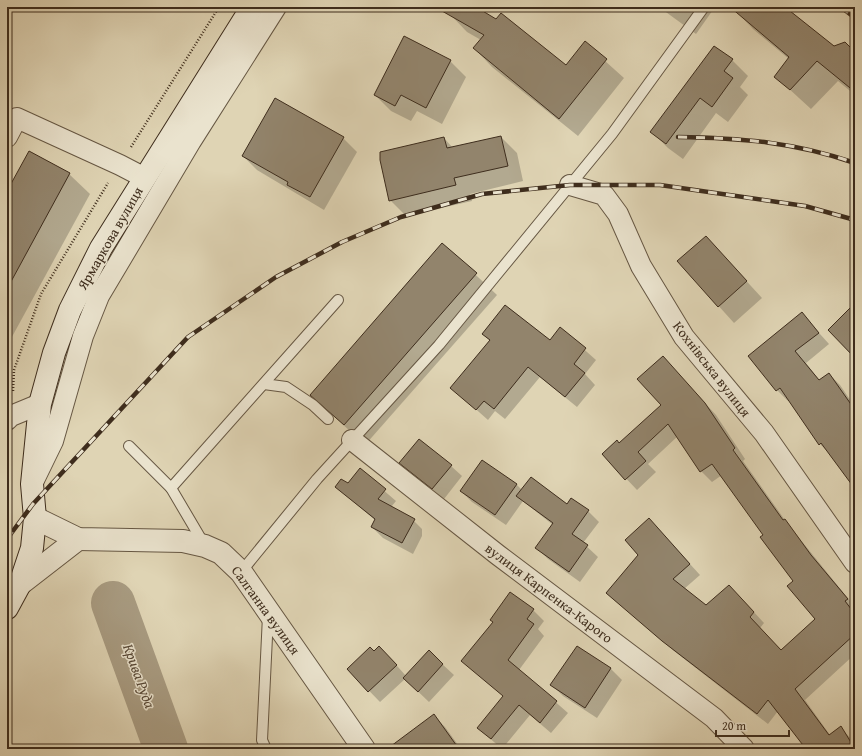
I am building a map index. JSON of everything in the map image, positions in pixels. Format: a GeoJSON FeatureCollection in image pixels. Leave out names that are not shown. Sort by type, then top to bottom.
{"type":"FeatureCollection","features":[{"type":"Feature","properties":{"kind":"main road","name":"Ярмаркова вулиця"},"geometry":{"type":"LineString","coordinates":[[7,608],[20,584],[32,548],[35,518],[32,484],[40,404],[54,353],[70,310],[101,248],[252,7]]}},
{"type":"Feature","properties":{"kind":"main road","name":"Салганна вулиця"},"geometry":{"type":"LineString","coordinates":[[35,518],[78,538],[183,541],[205,546],[221,553],[242,572],[364,749]]}},
{"type":"Feature","properties":{"kind":"main road"},"geometry":{"type":"LineString","coordinates":[[20,584],[78,538]]}},
{"type":"Feature","properties":{"kind":"street"},"geometry":{"type":"LineString","coordinates":[[32,484],[53,441],[83,336],[99,296],[191,141],[276,7]]}},
{"type":"Feature","properties":{"kind":"street"},"geometry":{"type":"LineString","coordinates":[[7,137],[17,118],[120,165],[144,178]]}},
{"type":"Feature","properties":{"kind":"street","name":"Кохнівська вулиця"},"geometry":{"type":"LineString","coordinates":[[570,185],[604,195],[618,214],[641,266],[684,337],[764,433],[855,563]]}},
{"type":"Feature","properties":{"kind":"street"},"geometry":{"type":"LineString","coordinates":[[7,420],[11,416],[40,404]]}},
{"type":"Feature","properties":{"kind":"street","name":"вулиця Карпенка-Карого"},"geometry":{"type":"LineString","coordinates":[[352,440],[498,555],[714,718],[744,749]]}},
{"type":"Feature","properties":{"kind":"lane"},"geometry":{"type":"LineString","coordinates":[[242,572],[317,479],[439,345],[612,134],[704,7]]}},
{"type":"Feature","properties":{"kind":"lane"},"geometry":{"type":"LineString","coordinates":[[171,488],[338,300]]}},
{"type":"Feature","properties":{"kind":"lane"},"geometry":{"type":"LineString","coordinates":[[264,384],[286,387],[313,405],[328,419]]}},
{"type":"Feature","properties":{"kind":"lane"},"geometry":{"type":"LineString","coordinates":[[129,446],[171,488],[205,546]]}},
{"type":"Feature","properties":{"kind":"lane"},"geometry":{"type":"LineString","coordinates":[[266,749],[262,740],[269,610]]}},
{"type":"Feature","properties":{"kind":"building"},"geometry":{"type":"Polygon","coordinates":[[[435,7],[476,7],[496,19],[501,13],[566,65],[585,41],[607,59],[559,119],[473,48],[484,35],[435,7]]]}},
{"type":"Feature","properties":{"kind":"building"},"geometry":{"type":"Polygon","coordinates":[[[730,7],[785,7],[834,46],[845,42],[855,52],[855,92],[817,61],[790,90],[774,77],[789,57],[730,7]]]}},
{"type":"Feature","properties":{"kind":"building"},"geometry":{"type":"Polygon","coordinates":[[[404,36],[451,60],[426,108],[401,95],[395,106],[374,95],[404,36]]]}},
{"type":"Feature","properties":{"kind":"building"},"geometry":{"type":"Polygon","coordinates":[[[714,46],[733,59],[724,71],[733,78],[712,107],[700,98],[666,144],[650,132],[714,46]]]}},
{"type":"Feature","properties":{"kind":"building"},"geometry":{"type":"Polygon","coordinates":[[[275,98],[344,137],[310,197],[287,185],[288,182],[242,156],[275,98]]]}},
{"type":"Feature","properties":{"kind":"building"},"geometry":{"type":"Polygon","coordinates":[[[501,136],[508,166],[454,178],[456,185],[389,201],[380,160],[380,152],[444,137],[447,148],[501,136]]]}},
{"type":"Feature","properties":{"kind":"building"},"geometry":{"type":"Polygon","coordinates":[[[29,151],[70,173],[7,289],[7,191],[29,151]]]}},
{"type":"Feature","properties":{"kind":"building"},"geometry":{"type":"Polygon","coordinates":[[[706,236],[747,281],[718,307],[677,261],[706,236]]]}},
{"type":"Feature","properties":{"kind":"building"},"geometry":{"type":"Polygon","coordinates":[[[442,243],[477,273],[344,425],[310,395],[442,243]]]}},
{"type":"Feature","properties":{"kind":"building"},"geometry":{"type":"Polygon","coordinates":[[[855,303],[855,358],[828,330],[855,303]]]}},
{"type":"Feature","properties":{"kind":"building"},"geometry":{"type":"Polygon","coordinates":[[[505,305],[550,340],[560,327],[586,348],[574,364],[585,373],[565,397],[528,367],[494,409],[484,401],[476,410],[450,388],[490,340],[482,334],[505,305]]]}},
{"type":"Feature","properties":{"kind":"building"},"geometry":{"type":"Polygon","coordinates":[[[802,312],[819,333],[795,351],[819,380],[829,373],[855,410],[855,489],[821,443],[819,445],[780,388],[776,391],[748,356],[802,312]]]}},
{"type":"Feature","properties":{"kind":"building"},"geometry":{"type":"Polygon","coordinates":[[[663,356],[705,403],[735,448],[733,450],[783,520],[785,519],[811,555],[848,599],[845,601],[855,614],[855,634],[795,689],[829,735],[841,726],[855,749],[806,749],[768,700],[757,714],[662,641],[606,593],[638,555],[625,540],[649,518],[690,564],[673,579],[706,605],[729,585],[754,612],[750,617],[781,650],[815,619],[787,586],[793,581],[760,537],[763,535],[712,464],[700,472],[668,424],[638,452],[646,461],[625,480],[602,454],[617,440],[619,443],[661,405],[637,379],[663,356]]]}},
{"type":"Feature","properties":{"kind":"building"},"geometry":{"type":"Polygon","coordinates":[[[419,439],[452,465],[432,489],[399,463],[419,439]]]}},
{"type":"Feature","properties":{"kind":"building"},"geometry":{"type":"Polygon","coordinates":[[[482,460],[517,484],[495,515],[460,491],[482,460]]]}},
{"type":"Feature","properties":{"kind":"building"},"geometry":{"type":"Polygon","coordinates":[[[360,468],[386,489],[378,499],[415,519],[402,543],[371,527],[375,519],[335,487],[341,479],[348,483],[360,468]]]}},
{"type":"Feature","properties":{"kind":"building"},"geometry":{"type":"Polygon","coordinates":[[[531,477],[567,504],[571,498],[589,510],[572,534],[588,545],[569,572],[535,548],[553,523],[516,496],[531,477]]]}},
{"type":"Feature","properties":{"kind":"building"},"geometry":{"type":"Polygon","coordinates":[[[510,592],[534,609],[527,619],[534,624],[508,660],[557,701],[540,723],[519,705],[491,739],[477,728],[503,696],[461,661],[493,622],[490,620],[510,592]]]}},
{"type":"Feature","properties":{"kind":"building"},"geometry":{"type":"Polygon","coordinates":[[[379,646],[397,665],[368,692],[347,669],[370,647],[374,651],[379,646]]]}},
{"type":"Feature","properties":{"kind":"building"},"geometry":{"type":"Polygon","coordinates":[[[577,646],[611,668],[585,708],[550,685],[577,646]]]}},
{"type":"Feature","properties":{"kind":"building"},"geometry":{"type":"Polygon","coordinates":[[[429,650],[443,664],[418,692],[403,678],[429,650]]]}},
{"type":"Feature","properties":{"kind":"building"},"geometry":{"type":"Polygon","coordinates":[[[434,714],[459,749],[387,749],[434,714]]]}},
{"type":"Feature","properties":{"kind":"waterway","name":"Крива Руда"},"geometry":{"type":"LineString","coordinates":[[113,603],[166,749]]}},
{"type":"Feature","properties":{"kind":"railway"},"geometry":{"type":"LineString","coordinates":[[841,7],[855,18]]}},
{"type":"Feature","properties":{"kind":"railway"},"geometry":{"type":"LineString","coordinates":[[678,137],[767,142],[810,150],[855,163]]}},
{"type":"Feature","properties":{"kind":"railway"},"geometry":{"type":"LineString","coordinates":[[7,539],[33,504],[188,337],[276,277],[342,242],[401,217],[482,194],[570,185],[660,185],[805,206],[855,220]]}}]}
